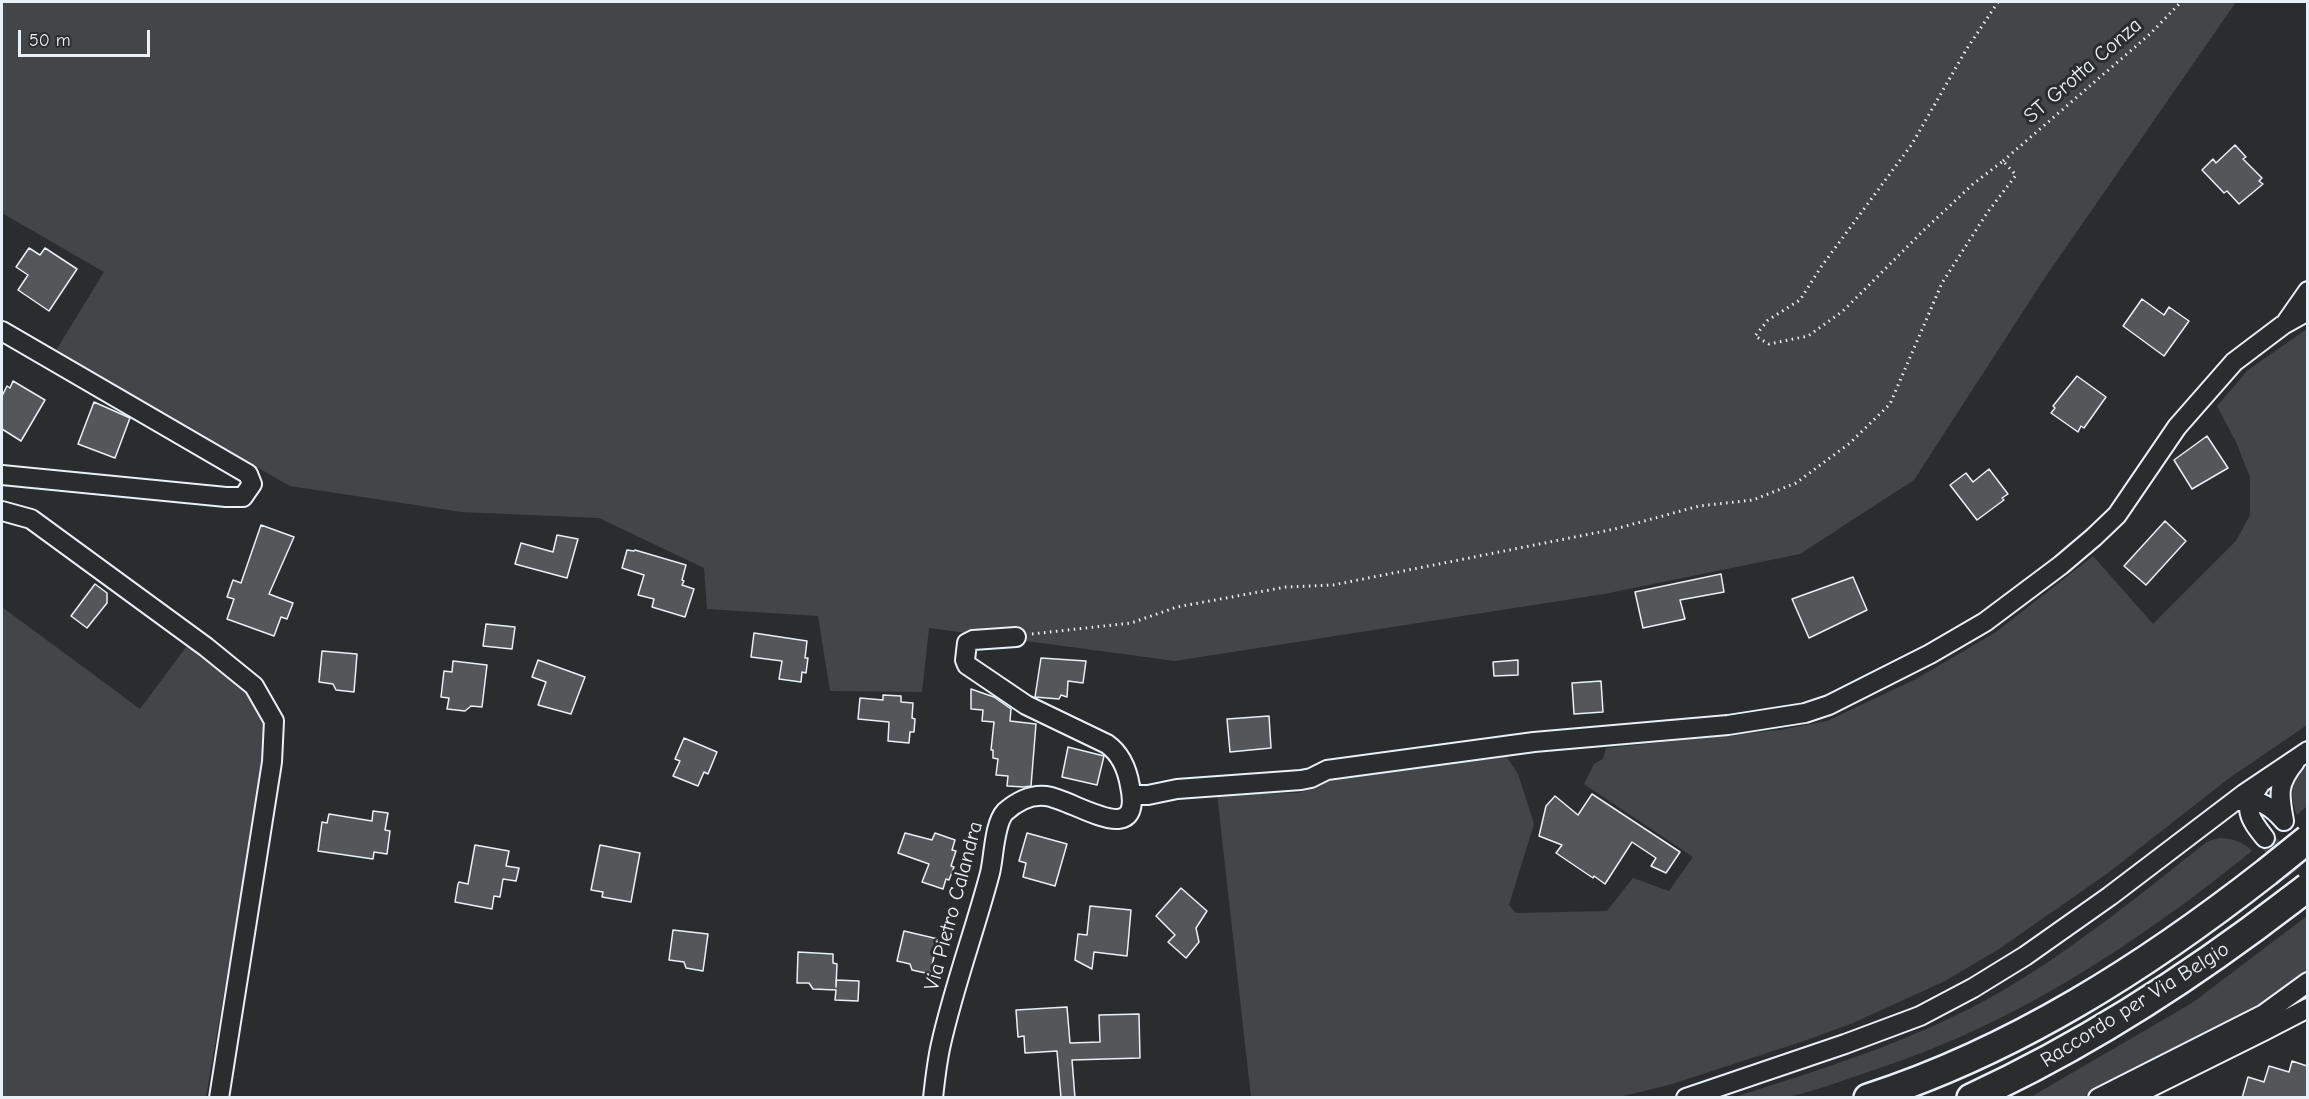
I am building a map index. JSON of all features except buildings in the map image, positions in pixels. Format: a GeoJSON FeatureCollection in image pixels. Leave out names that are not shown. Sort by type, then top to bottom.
{"type":"FeatureCollection","features":[{"type":"Feature","properties":{"kind":"highway","name":"Raccordo per Via Belgio"},"geometry":{"type":"LineString","coordinates":[[1868,1098],[1988,1050],[2043,1022],[2202,922],[2307,839]]}},
{"type":"Feature","properties":{"kind":"highway","name":"Raccordo per Via Belgio"},"geometry":{"type":"LineString","coordinates":[[1971,1098],[2066,1050],[2123,1017],[2228,948],[2299,894]]}},
{"type":"Feature","properties":{"kind":"street"},"geometry":{"type":"LineString","coordinates":[[2287,323],[2307,291]]}},
{"type":"Feature","properties":{"kind":"street"},"geometry":{"type":"LineString","coordinates":[[1016,637],[973,640],[968,643],[965,660],[967,665],[1026,705],[1116,750],[1121,758],[1132,795],[1148,795],[1177,789],[1301,780],[1333,769],[1534,742],[1728,725],[1805,713],[1828,705],[1930,654],[1985,622],[2094,537],[2117,515],[2177,427],[2234,362],[2307,311]]}},
{"type":"Feature","properties":{"kind":"street"},"geometry":{"type":"LineString","coordinates":[[2,332],[248,474],[252,484],[243,497],[226,497],[2,475]]}},
{"type":"Feature","properties":{"kind":"street"},"geometry":{"type":"LineString","coordinates":[[2,511],[31,519],[206,647],[254,686],[274,721],[272,762],[219,1098]]}},
{"type":"Feature","properties":{"kind":"street"},"geometry":{"type":"LineString","coordinates":[[1686,1098],[1776,1069],[1920,1016],[1973,988],[2025,957],[2266,778],[2305,752]]}},
{"type":"Feature","properties":{"kind":"street"},"geometry":{"type":"LineString","coordinates":[[2224,809],[2240,801],[2261,802],[2284,821],[2280,789],[2287,772],[2305,752]]}},
{"type":"Feature","properties":{"kind":"street"},"geometry":{"type":"LineString","coordinates":[[2265,838],[2250,816],[2249,800],[2266,778]]}},
{"type":"Feature","properties":{"kind":"street","name":"Via Pietro Calandra"},"geometry":{"type":"LineString","coordinates":[[933,1098],[943,1034],[990,872],[998,827],[1003,814],[1020,801],[1038,796],[1057,798],[1095,815],[1119,820],[1125,818],[1129,812],[1132,795]]}},
{"type":"Feature","properties":{"kind":"street"},"geometry":{"type":"LineString","coordinates":[[2098,1098],[2264,1014],[2307,982]]}},
{"type":"Feature","properties":{"kind":"street"},"geometry":{"type":"LineString","coordinates":[[2129,1098],[2307,1008]]}},
{"type":"Feature","properties":{"kind":"path","name":"ST Grotta Conza"},"geometry":{"type":"LineString","coordinates":[[1998,2],[1966,50],[1912,144],[1821,267],[1800,300],[1768,320],[1755,336],[1769,344],[1808,336],[1843,311],[1973,184],[2003,162],[2150,34],[2181,2]]}},
{"type":"Feature","properties":{"kind":"path"},"geometry":{"type":"LineString","coordinates":[[1016,637],[1131,623],[1177,607],[1286,587],[1333,585],[1615,529],[1700,506],[1753,500],[1796,483],[1850,443],[1890,404],[1942,283],[1987,213],[2016,175],[2003,162]]}},
{"type":"Feature","properties":{"kind":"shaded area"},"geometry":{"type":"Polygon","coordinates":[[[2,2],[2236,2],[2044,279],[1914,480],[1800,554],[1604,594],[1175,661],[929,628],[922,692],[830,691],[818,616],[707,609],[704,568],[599,518],[461,512],[290,486],[55,352],[104,272],[2,213],[2,2]]]}},
{"type":"Feature","properties":{"kind":"shaded area"},"geometry":{"type":"Polygon","coordinates":[[[2307,329],[2307,725],[2228,779],[2108,873],[1999,949],[1945,981],[1853,1023],[1669,1085],[1619,1097],[1251,1097],[1217,794],[1298,793],[1319,787],[1336,777],[1507,757],[1518,774],[1534,824],[1509,905],[1516,913],[1607,911],[1633,878],[1669,891],[1693,857],[1584,784],[1594,764],[1603,759],[1606,748],[1779,730],[1827,721],[1916,679],[1996,632],[2093,556],[2153,624],[2236,541],[2250,515],[2250,477],[2236,442],[2217,406],[2248,370],[2307,329]]]}},
{"type":"Feature","properties":{"kind":"shaded area"},"geometry":{"type":"Polygon","coordinates":[[[2,607],[140,709],[189,643],[247,691],[264,723],[265,756],[206,1097],[2,1097],[2,607]]]}},
{"type":"Feature","properties":{"kind":"shaded area"},"geometry":{"type":"Polygon","coordinates":[[[2307,765],[2307,806],[2297,815],[2294,808],[2293,788],[2298,775],[2307,765]]]}},
{"type":"Feature","properties":{"kind":"shaded area"},"geometry":{"type":"Polygon","coordinates":[[[2220,838],[2238,841],[2252,851],[2164,918],[2120,948],[2027,1004],[1929,1050],[1816,1089],[1781,1098],[1735,1097],[1905,1038],[2002,991],[2056,957],[2208,841],[2220,838]]]}},
{"type":"Feature","properties":{"kind":"shaded area"},"geometry":{"type":"Polygon","coordinates":[[[2307,916],[2307,974],[2262,1008],[2083,1097],[2029,1098],[2192,1003],[2307,916]]]}},
{"type":"Feature","properties":{"kind":"tunnel"},"geometry":{"type":"LineString","coordinates":[[2265,838],[2308,889]]}}]}
